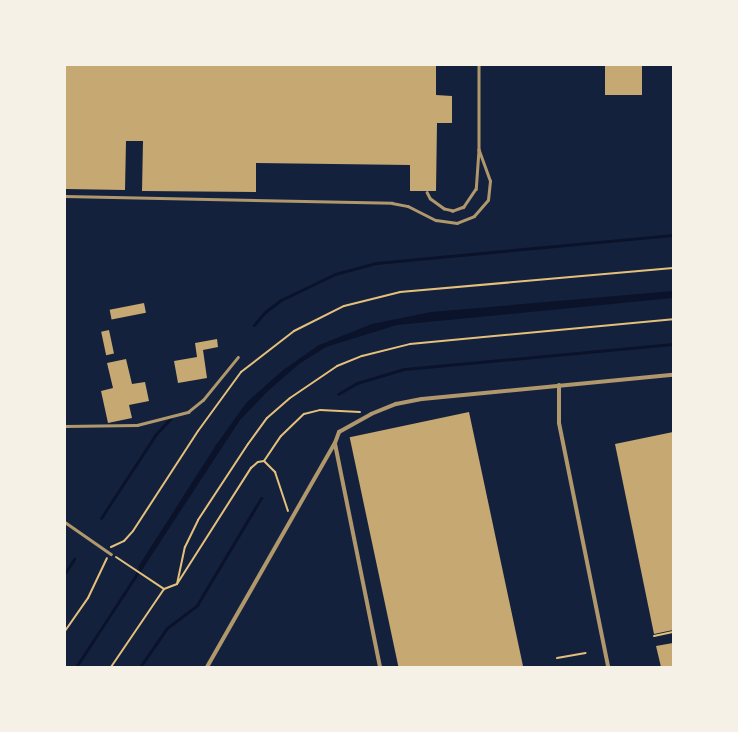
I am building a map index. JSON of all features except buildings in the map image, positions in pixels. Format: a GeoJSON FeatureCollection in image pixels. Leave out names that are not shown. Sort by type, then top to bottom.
{"type":"FeatureCollection","features":[{"type":"Feature","properties":{"kind":"street"},"geometry":{"type":"LineString","coordinates":[[207,667],[292,521],[342,429],[371,414],[396,404],[422,399],[673,375]]}},
{"type":"Feature","properties":{"kind":"street"},"geometry":{"type":"LineString","coordinates":[[559,385],[559,423],[608,667]]}},
{"type":"Feature","properties":{"kind":"street"},"geometry":{"type":"LineString","coordinates":[[335,443],[380,667]]}},
{"type":"Feature","properties":{"kind":"lane"},"geometry":{"type":"LineString","coordinates":[[428,193],[430,200],[444,209],[453,211],[464,207],[476,189],[479,150],[479,65]]}},
{"type":"Feature","properties":{"kind":"lane"},"geometry":{"type":"LineString","coordinates":[[65,196],[392,203],[408,206],[436,220],[457,223],[474,216],[488,200],[490,181],[479,150]]}},
{"type":"Feature","properties":{"kind":"lane"},"geometry":{"type":"LineString","coordinates":[[65,426],[137,425],[188,412],[203,400],[238,357]]}},
{"type":"Feature","properties":{"kind":"lane"},"geometry":{"type":"LineString","coordinates":[[65,522],[111,554]]}},
{"type":"Feature","properties":{"kind":"path"},"geometry":{"type":"LineString","coordinates":[[65,632],[88,598],[107,558],[108,551],[124,541],[133,531],[198,431],[241,372],[294,331],[344,306],[400,292],[673,268]]}},
{"type":"Feature","properties":{"kind":"path"},"geometry":{"type":"LineString","coordinates":[[177,584],[185,547],[198,520],[267,418],[290,398],[338,366],[362,356],[410,344],[673,319]]}},
{"type":"Feature","properties":{"kind":"path"},"geometry":{"type":"LineString","coordinates":[[111,667],[164,589],[177,584],[251,468],[264,460],[276,442],[304,414],[320,410],[371,414]]}},
{"type":"Feature","properties":{"kind":"path"},"geometry":{"type":"LineString","coordinates":[[264,460],[275,472],[292,521]]}},
{"type":"Feature","properties":{"kind":"path"},"geometry":{"type":"LineString","coordinates":[[111,554],[164,589]]}},
{"type":"Feature","properties":{"kind":"path"},"geometry":{"type":"LineString","coordinates":[[654,636],[673,632]]}},
{"type":"Feature","properties":{"kind":"path"},"geometry":{"type":"LineString","coordinates":[[557,658],[586,653]]}},
{"type":"Feature","properties":{"kind":"water"},"geometry":{"type":"Polygon","coordinates":[[[673,291],[673,298],[397,325],[326,347],[299,364],[268,391],[240,420],[142,570],[138,567],[216,445],[246,403],[283,370],[319,345],[372,324],[431,312],[673,291]]]}},
{"type":"Feature","properties":{"kind":"waterway"},"geometry":{"type":"LineString","coordinates":[[254,325],[265,312],[281,300],[335,274],[376,263],[673,235]]}},
{"type":"Feature","properties":{"kind":"waterway"},"geometry":{"type":"LineString","coordinates":[[338,394],[357,383],[404,369],[673,344]]}},
{"type":"Feature","properties":{"kind":"waterway"},"geometry":{"type":"LineString","coordinates":[[101,518],[156,434],[170,419]]}},
{"type":"Feature","properties":{"kind":"waterway"},"geometry":{"type":"LineString","coordinates":[[140,667],[167,628],[197,605],[261,498]]}},
{"type":"Feature","properties":{"kind":"waterway"},"geometry":{"type":"LineString","coordinates":[[65,573],[74,559]]}},
{"type":"Feature","properties":{"kind":"waterway"},"geometry":{"type":"LineString","coordinates":[[76,667],[142,566]]}}]}
